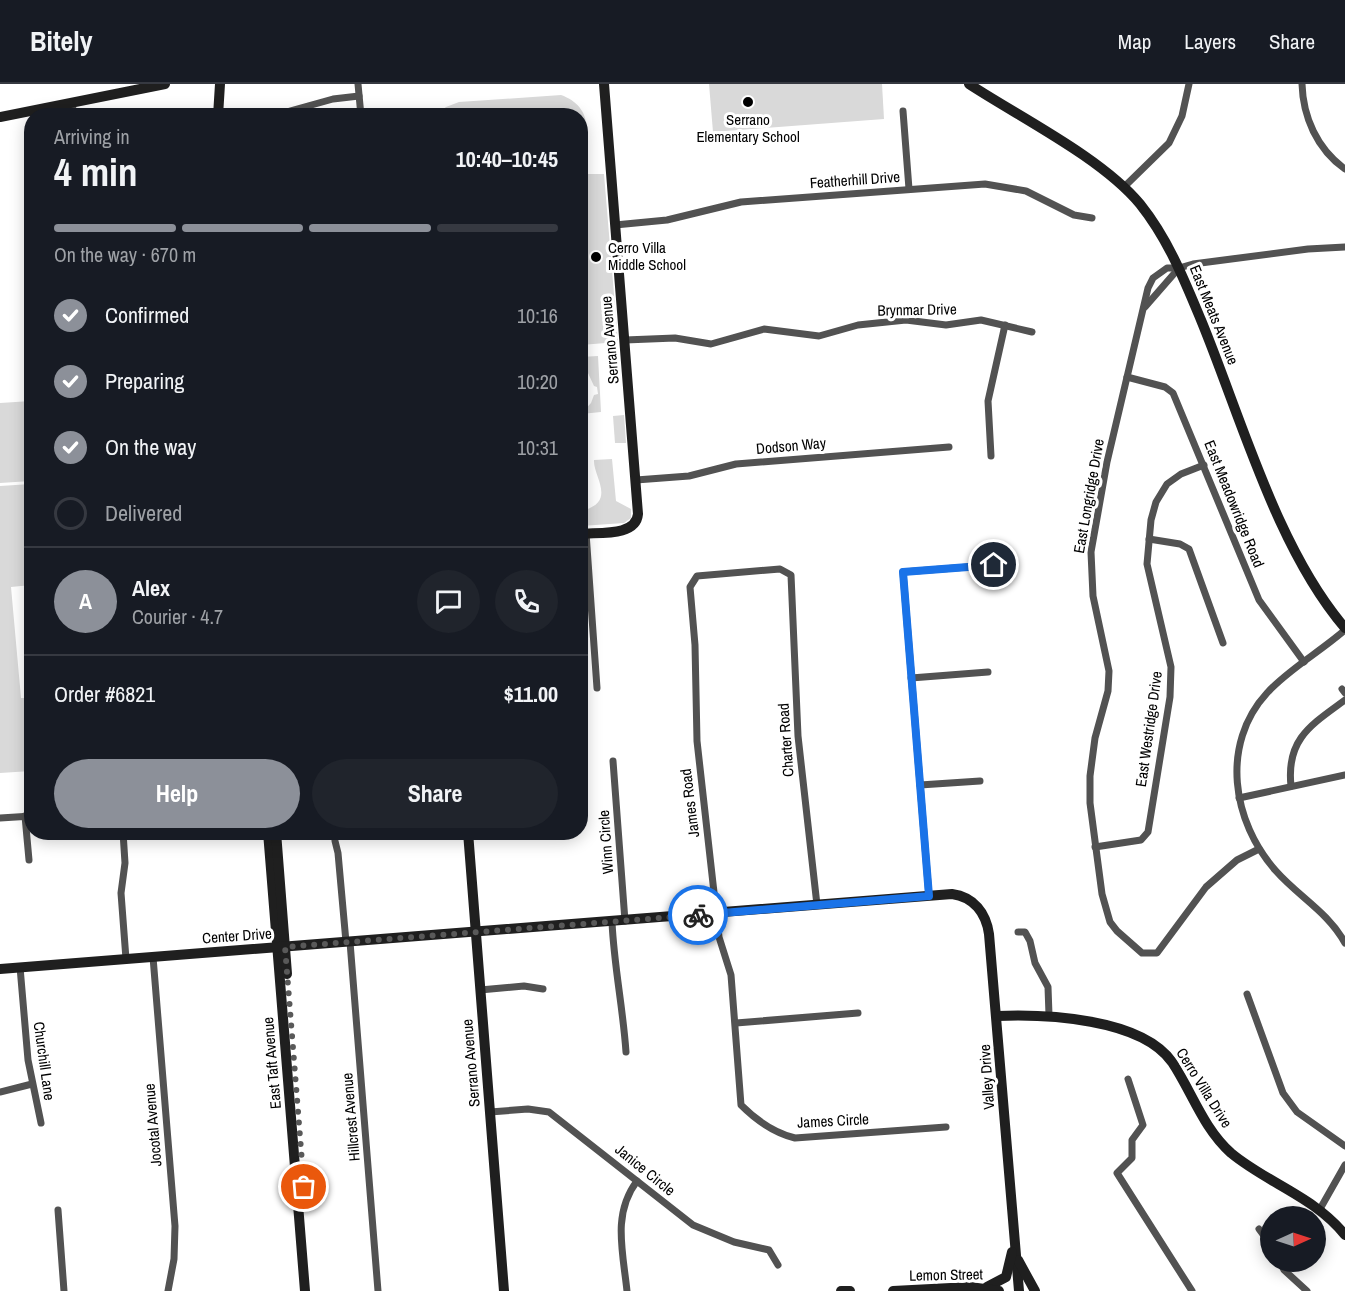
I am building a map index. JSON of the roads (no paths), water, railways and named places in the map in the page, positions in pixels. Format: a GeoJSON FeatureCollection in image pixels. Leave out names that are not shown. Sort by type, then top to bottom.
{"type":"FeatureCollection","features":[{"type":"Feature","properties":{"kind":"street"},"geometry":{"type":"LineString","coordinates":[[46,108],[131,88],[165,84]]}},
{"type":"Feature","properties":{"kind":"street"},"geometry":{"type":"LineString","coordinates":[[218,108],[220,84]]}},
{"type":"Feature","properties":{"kind":"street"},"geometry":{"type":"LineString","coordinates":[[358,84],[360,108]]}},
{"type":"Feature","properties":{"kind":"street","name":"Serrano Avenue"},"geometry":{"type":"LineString","coordinates":[[588,534],[627,530],[637,523],[636,480],[604,84]]}},
{"type":"Feature","properties":{"kind":"street","name":"East Meats Avenue"},"geometry":{"type":"LineString","coordinates":[[969,84],[1103,170],[1124,187],[1154,222],[1179,268],[1288,538],[1315,587],[1345,629]]}},
{"type":"Feature","properties":{"kind":"street"},"geometry":{"type":"LineString","coordinates":[[1124,187],[1169,143],[1182,116],[1189,84]]}},
{"type":"Feature","properties":{"kind":"street"},"geometry":{"type":"LineString","coordinates":[[1302,84],[1306,111],[1316,138],[1332,158],[1345,169]]}},
{"type":"Feature","properties":{"kind":"street"},"geometry":{"type":"LineString","coordinates":[[299,108],[333,99],[359,96]]}},
{"type":"Feature","properties":{"kind":"street"},"geometry":{"type":"LineString","coordinates":[[72,103],[73,108]]}},
{"type":"Feature","properties":{"kind":"street"},"geometry":{"type":"LineString","coordinates":[[903,111],[909,189]]}},
{"type":"Feature","properties":{"kind":"street"},"geometry":{"type":"LineString","coordinates":[[0,117],[24,112]]}},
{"type":"Feature","properties":{"kind":"street","name":"Featherhill Drive"},"geometry":{"type":"LineString","coordinates":[[615,225],[667,220],[741,202],[977,184],[1003,185],[1034,194],[1074,215],[1092,218]]}},
{"type":"Feature","properties":{"kind":"street"},"geometry":{"type":"LineString","coordinates":[[1179,268],[1192,264],[1308,249],[1345,247]]}},
{"type":"Feature","properties":{"kind":"street","name":"East Longridge Drive"},"geometry":{"type":"LineString","coordinates":[[1179,268],[1167,268],[1153,278],[1148,288],[1107,462],[1091,552],[1093,596],[1109,671],[1108,691],[1091,762],[1090,803],[1102,894],[1110,922],[1138,951],[1150,955],[1160,950],[1206,887],[1237,860],[1259,849]]}},
{"type":"Feature","properties":{"kind":"street","name":"East Longridge Drive"},"geometry":{"type":"LineString","coordinates":[[1145,307],[1179,268]]}},
{"type":"Feature","properties":{"kind":"street","name":"Brynmar Drive"},"geometry":{"type":"LineString","coordinates":[[625,340],[675,338],[711,344],[764,329],[819,336],[858,325],[906,320],[946,325],[981,320],[1032,332]]}},
{"type":"Feature","properties":{"kind":"street"},"geometry":{"type":"LineString","coordinates":[[991,456],[987,401],[1005,325]]}},
{"type":"Feature","properties":{"kind":"street","name":"East Meadowridge Road"},"geometry":{"type":"LineString","coordinates":[[1127,377],[1166,387],[1173,393],[1259,600],[1304,662]]}},
{"type":"Feature","properties":{"kind":"street","name":"Dodson Way"},"geometry":{"type":"LineString","coordinates":[[636,480],[689,476],[736,464],[949,447]]}},
{"type":"Feature","properties":{"kind":"street","name":"East Westridge Drive"},"geometry":{"type":"LineString","coordinates":[[1095,847],[1141,840],[1146,836],[1149,827],[1161,739],[1170,697],[1171,668],[1147,564],[1153,511],[1161,492],[1173,479],[1204,465]]}},
{"type":"Feature","properties":{"kind":"street"},"geometry":{"type":"LineString","coordinates":[[1149,539],[1180,544],[1189,549],[1223,643]]}},
{"type":"Feature","properties":{"kind":"street"},"geometry":{"type":"LineString","coordinates":[[929,896],[903,572],[994,565]]}},
{"type":"Feature","properties":{"kind":"street","name":"Charter Road"},"geometry":{"type":"LineString","coordinates":[[693,579],[703,575],[780,569],[789,573],[792,581],[798,736],[817,905]]}},
{"type":"Feature","properties":{"kind":"street","name":"James Road"},"geometry":{"type":"LineString","coordinates":[[693,579],[690,587],[695,645],[697,741],[716,913],[721,942],[730,969],[736,1023]]}},
{"type":"Feature","properties":{"kind":"street"},"geometry":{"type":"LineString","coordinates":[[588,589],[597,688]]}},
{"type":"Feature","properties":{"kind":"street"},"geometry":{"type":"LineString","coordinates":[[1345,629],[1268,692],[1258,703],[1243,730],[1236,759],[1239,798],[1259,849],[1282,878],[1325,914],[1345,943]]}},
{"type":"Feature","properties":{"kind":"street"},"geometry":{"type":"LineString","coordinates":[[911,678],[988,672]]}},
{"type":"Feature","properties":{"kind":"street"},"geometry":{"type":"LineString","coordinates":[[1291,786],[1291,759],[1300,739],[1309,727],[1345,700]]}},
{"type":"Feature","properties":{"kind":"street","name":"Winn Circle"},"geometry":{"type":"LineString","coordinates":[[613,761],[626,921]]}},
{"type":"Feature","properties":{"kind":"street"},"geometry":{"type":"LineString","coordinates":[[1239,798],[1345,775]]}},
{"type":"Feature","properties":{"kind":"street"},"geometry":{"type":"LineString","coordinates":[[920,785],[980,781]]}},
{"type":"Feature","properties":{"kind":"street"},"geometry":{"type":"LineString","coordinates":[[0,818],[24,816]]}},
{"type":"Feature","properties":{"kind":"street"},"geometry":{"type":"LineString","coordinates":[[29,840],[29,861]]}},
{"type":"Feature","properties":{"kind":"street"},"geometry":{"type":"LineString","coordinates":[[124,840],[125,863],[121,893],[126,959]]}},
{"type":"Feature","properties":{"kind":"street","name":"East Taft Avenue"},"geometry":{"type":"LineString","coordinates":[[269,840],[281,947],[295,1117],[305,1291]]}},
{"type":"Feature","properties":{"kind":"street","name":"East Taft Avenue"},"geometry":{"type":"LineString","coordinates":[[276,840],[281,947]]}},
{"type":"Feature","properties":{"kind":"street","name":"Serrano Avenue"},"geometry":{"type":"LineString","coordinates":[[469,840],[504,1291]]}},
{"type":"Feature","properties":{"kind":"street","name":"Hillcrest Avenue"},"geometry":{"type":"LineString","coordinates":[[334,841],[338,853],[348,942],[378,1291]]}},
{"type":"Feature","properties":{"kind":"street","name":"Center Drive"},"geometry":{"type":"LineString","coordinates":[[0,969],[929,896],[957,895],[976,904]]}},
{"type":"Feature","properties":{"kind":"street","name":"Valley Drive"},"geometry":{"type":"LineString","coordinates":[[976,904],[988,927],[1019,1291]]}},
{"type":"Feature","properties":{"kind":"street"},"geometry":{"type":"LineString","coordinates":[[612,922],[615,974],[624,1013],[626,1052]]}},
{"type":"Feature","properties":{"kind":"street"},"geometry":{"type":"LineString","coordinates":[[1018,932],[1025,932],[1029,938],[1035,963],[1046,981],[1050,995],[1049,1015]]}},
{"type":"Feature","properties":{"kind":"street","name":"Jocotal Avenue"},"geometry":{"type":"LineString","coordinates":[[153,957],[175,1226],[174,1259],[168,1291]]}},
{"type":"Feature","properties":{"kind":"street","name":"Churchill Lane"},"geometry":{"type":"LineString","coordinates":[[20,967],[32,1084],[41,1123]]}},
{"type":"Feature","properties":{"kind":"street"},"geometry":{"type":"LineString","coordinates":[[480,990],[524,986],[543,989]]}},
{"type":"Feature","properties":{"kind":"street"},"geometry":{"type":"LineString","coordinates":[[1246,994],[1283,1093],[1297,1112],[1345,1146]]}},
{"type":"Feature","properties":{"kind":"street"},"geometry":{"type":"LineString","coordinates":[[736,1023],[858,1013]]}},
{"type":"Feature","properties":{"kind":"street","name":"Cerro Villa Drive"},"geometry":{"type":"LineString","coordinates":[[997,1016],[1049,1015],[1085,1020],[1153,1044],[1172,1062],[1223,1145],[1246,1163],[1315,1206]]}},
{"type":"Feature","properties":{"kind":"street","name":"James Circle"},"geometry":{"type":"LineString","coordinates":[[736,1023],[741,1105],[783,1135],[809,1138],[946,1127]]}},
{"type":"Feature","properties":{"kind":"street"},"geometry":{"type":"LineString","coordinates":[[1128,1079],[1143,1125],[1132,1140],[1132,1158],[1117,1173],[1192,1291]]}},
{"type":"Feature","properties":{"kind":"street"},"geometry":{"type":"LineString","coordinates":[[0,1092],[32,1084]]}},
{"type":"Feature","properties":{"kind":"street","name":"Janice Circle"},"geometry":{"type":"LineString","coordinates":[[490,1112],[528,1109],[549,1112],[693,1225],[718,1238],[769,1250],[775,1256],[778,1265]]}},
{"type":"Feature","properties":{"kind":"street"},"geometry":{"type":"LineString","coordinates":[[1322,1206],[1345,1165]]}},
{"type":"Feature","properties":{"kind":"street"},"geometry":{"type":"LineString","coordinates":[[627,1291],[621,1212],[625,1199],[637,1181]]}},
{"type":"Feature","properties":{"kind":"street","name":"East Taft Avenue"},"geometry":{"type":"LineString","coordinates":[[300,1187],[312,1291]]}},
{"type":"Feature","properties":{"kind":"street"},"geometry":{"type":"LineString","coordinates":[[58,1210],[64,1291]]}},
{"type":"Feature","properties":{"kind":"street","name":"Cerro Villa Drive"},"geometry":{"type":"LineString","coordinates":[[1326,1215],[1345,1235]]}},
{"type":"Feature","properties":{"kind":"street"},"geometry":{"type":"LineString","coordinates":[[985,1288],[1006,1277],[1015,1248]]}},
{"type":"Feature","properties":{"kind":"street","name":"Valley Drive"},"geometry":{"type":"LineString","coordinates":[[1015,1248],[1035,1291]]}},
{"type":"Feature","properties":{"kind":"street"},"geometry":{"type":"LineString","coordinates":[[1286,1272],[1307,1291]]}},
{"type":"Feature","properties":{"kind":"street","name":"Lemon Street"},"geometry":{"type":"LineString","coordinates":[[893,1291],[985,1288],[999,1291]]}},
{"type":"Feature","properties":{"kind":"street"},"geometry":{"type":"LineString","coordinates":[[841,1291],[850,1291]]}},
{"type":"Feature","properties":{"kind":"place","name":"Serrano Elementary School"},"geometry":{"type":"Point","coordinates":[748,102]}},
{"type":"Feature","properties":{"kind":"place","name":"Cerro Villa Middle School"},"geometry":{"type":"Point","coordinates":[596,257]}}]}
